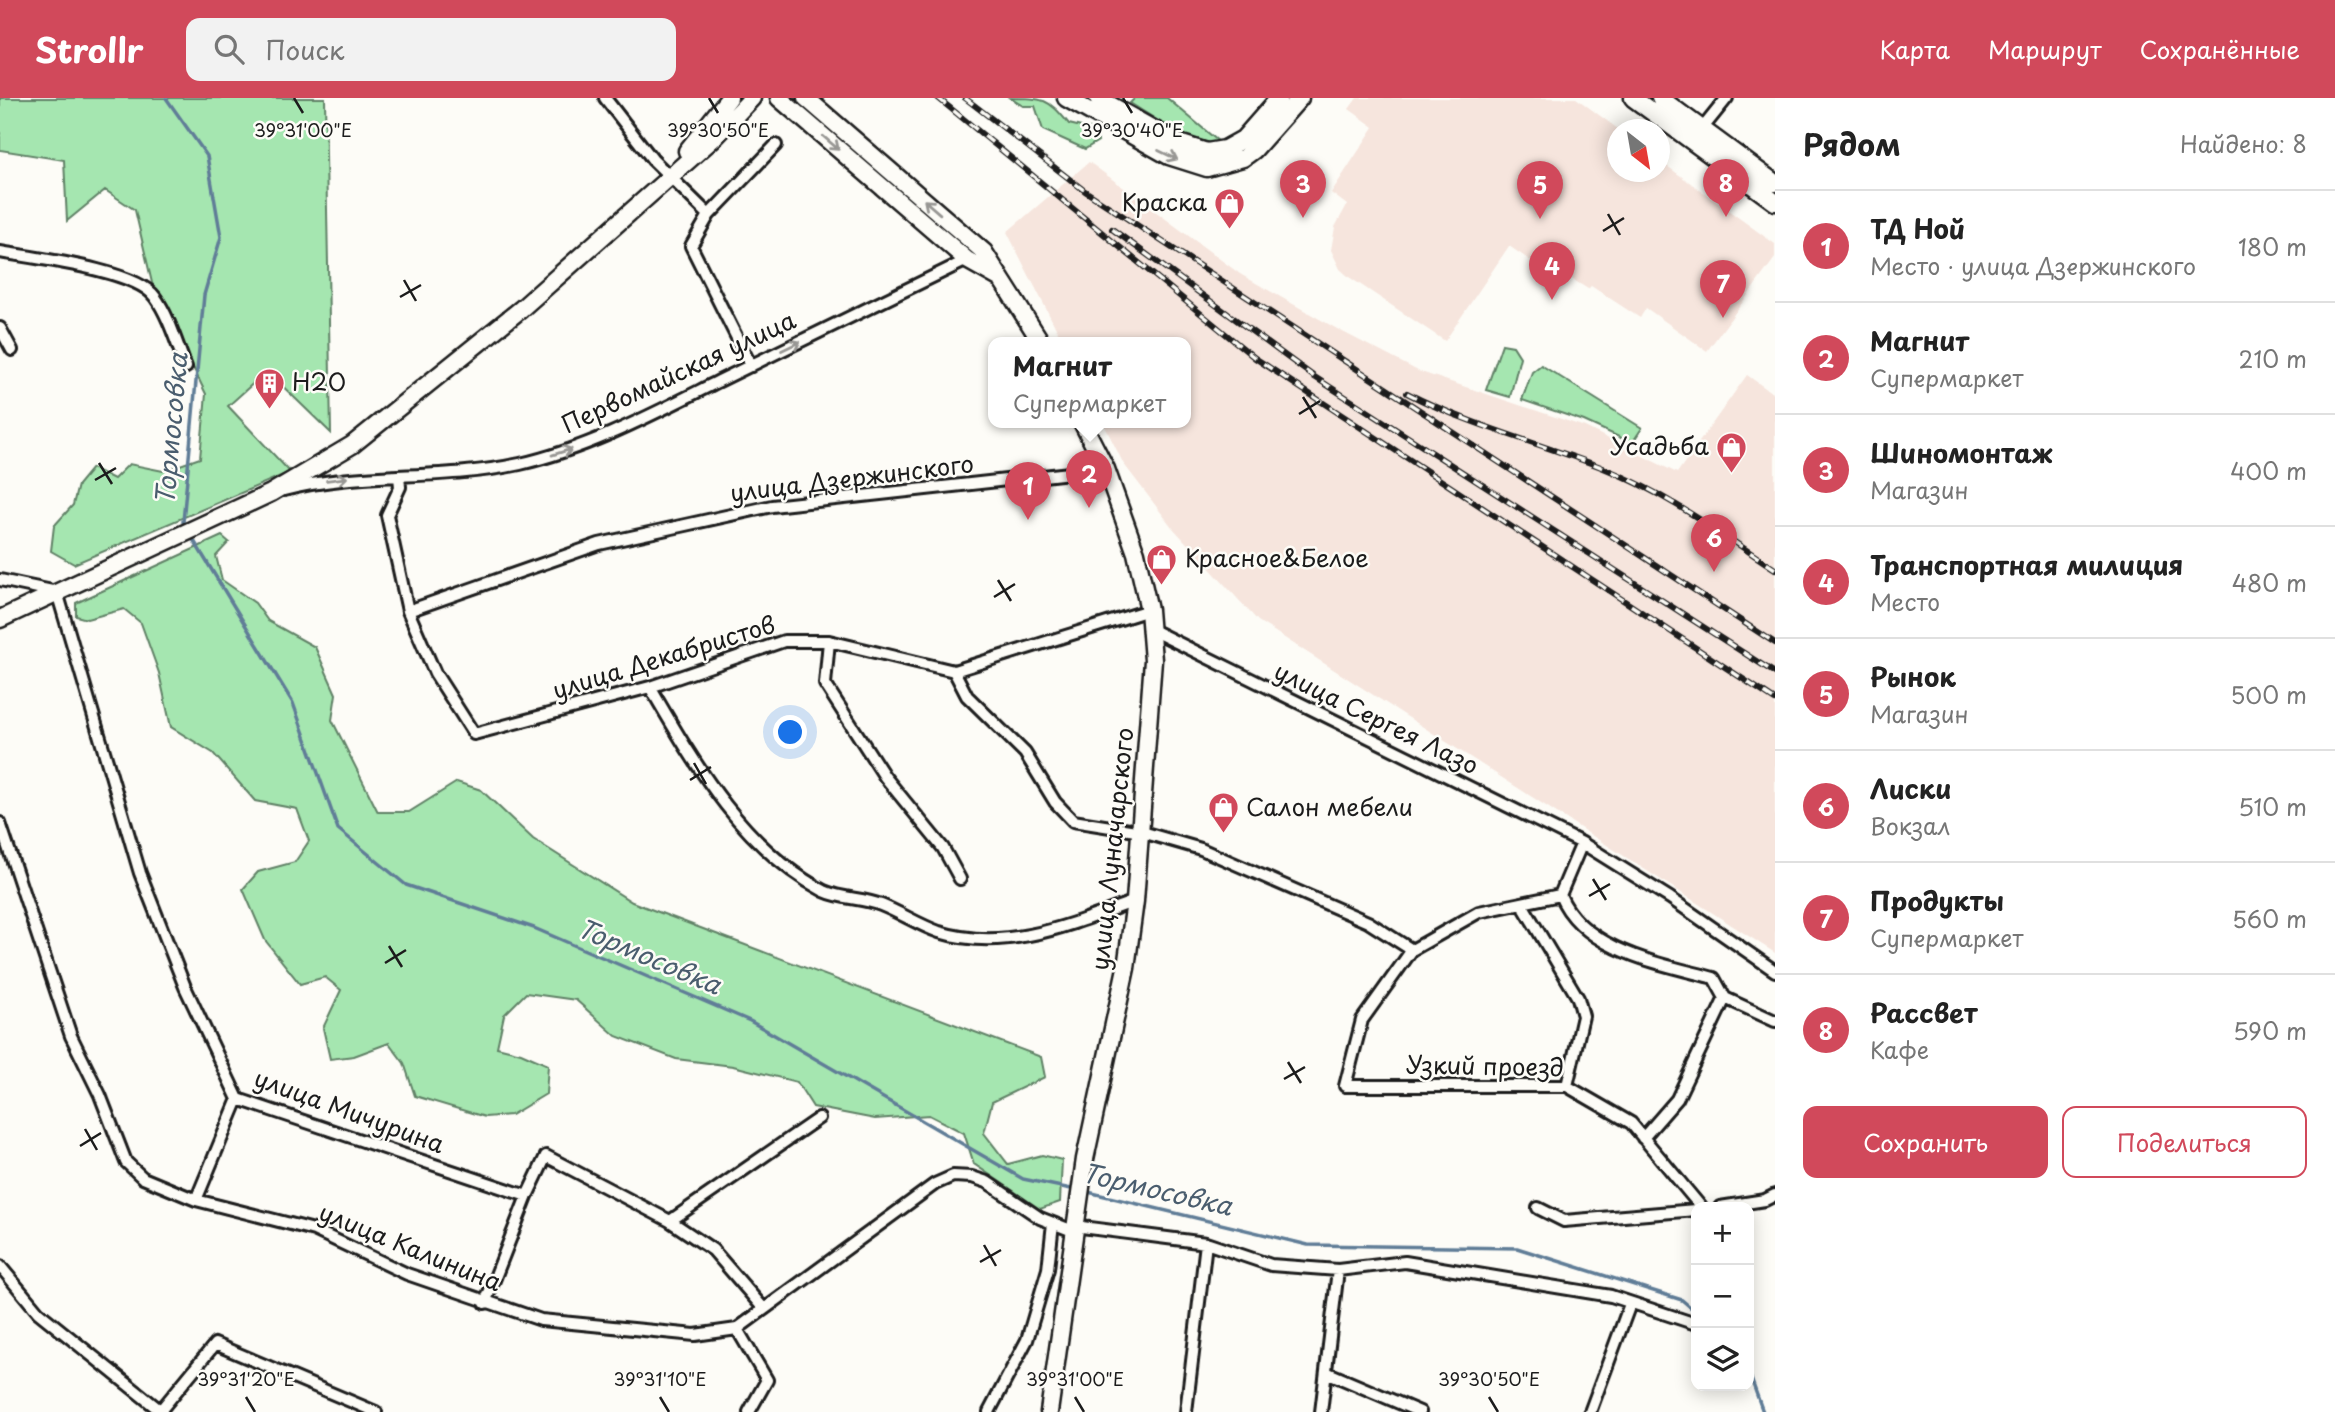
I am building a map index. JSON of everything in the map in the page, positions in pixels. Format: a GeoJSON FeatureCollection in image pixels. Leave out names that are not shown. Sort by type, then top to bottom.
{"type":"FeatureCollection","features":[{"type":"Feature","properties":{"kind":"main road","name":"Первомайская улица"},"geometry":{"type":"LineString","coordinates":[[669,176],[729,98]]}},
{"type":"Feature","properties":{"kind":"main road","name":"Первомайская улица"},"geometry":{"type":"LineString","coordinates":[[0,620],[271,493],[352,445],[420,393],[521,309],[716,136],[752,98]]}},
{"type":"Feature","properties":{"kind":"main road"},"geometry":{"type":"LineString","coordinates":[[779,98],[967,260],[1001,280]]}},
{"type":"Feature","properties":{"kind":"main road"},"geometry":{"type":"LineString","coordinates":[[806,98],[984,252],[1038,337]]}},
{"type":"Feature","properties":{"kind":"main road"},"geometry":{"type":"LineString","coordinates":[[1066,98],[1169,156],[1208,168],[1219,167],[1248,155],[1269,136],[1300,98]]}},
{"type":"Feature","properties":{"kind":"main road"},"geometry":{"type":"LineString","coordinates":[[1098,98],[1118,103],[1176,142],[1207,152],[1225,149],[1243,138],[1279,98]]}},
{"type":"Feature","properties":{"kind":"main road"},"geometry":{"type":"LineString","coordinates":[[1633,98],[1775,183]]}},
{"type":"Feature","properties":{"kind":"main road"},"geometry":{"type":"LineString","coordinates":[[1660,98],[1696,135],[1775,202]]}},
{"type":"Feature","properties":{"kind":"main road"},"geometry":{"type":"LineString","coordinates":[[967,260],[984,252]]}},
{"type":"Feature","properties":{"kind":"main road","name":"улица Луначарского"},"geometry":{"type":"LineString","coordinates":[[1049,1412],[1085,1158],[1126,968],[1142,832],[1153,660],[1149,610],[1136,552],[1106,469],[1085,428]]}},
{"type":"Feature","properties":{"kind":"street"},"geometry":{"type":"LineString","coordinates":[[606,98],[669,176],[709,215]]}},
{"type":"Feature","properties":{"kind":"street"},"geometry":{"type":"LineString","coordinates":[[1696,135],[1727,98]]}},
{"type":"Feature","properties":{"kind":"street"},"geometry":{"type":"LineString","coordinates":[[751,366],[691,246],[709,215],[776,145]]}},
{"type":"Feature","properties":{"kind":"street"},"geometry":{"type":"LineString","coordinates":[[0,252],[68,264],[138,282],[155,296],[186,367]]}},
{"type":"Feature","properties":{"kind":"street","name":"Первомайская улица"},"geometry":{"type":"LineString","coordinates":[[271,493],[346,477],[467,473],[520,464],[567,451],[751,366],[967,260]]}},
{"type":"Feature","properties":{"kind":"street"},"geometry":{"type":"LineString","coordinates":[[0,328],[12,350]]}},
{"type":"Feature","properties":{"kind":"street","name":"улица Дзержинского"},"geometry":{"type":"LineString","coordinates":[[408,611],[599,544],[772,506],[1106,469]]}},
{"type":"Feature","properties":{"kind":"street"},"geometry":{"type":"LineString","coordinates":[[399,476],[400,487],[387,515],[408,611]]}},
{"type":"Feature","properties":{"kind":"street"},"geometry":{"type":"LineString","coordinates":[[0,580],[57,592]]}},
{"type":"Feature","properties":{"kind":"street","name":"улица Мичурина"},"geometry":{"type":"LineString","coordinates":[[57,592],[140,873],[185,987],[238,1098],[527,1196]]}},
{"type":"Feature","properties":{"kind":"street"},"geometry":{"type":"LineString","coordinates":[[1149,610],[954,671],[967,695],[1025,753],[1055,802],[1073,821],[1142,832],[1213,854],[1368,922],[1412,950],[1479,912],[1560,895]]}},
{"type":"Feature","properties":{"kind":"street","name":"улица Декабристов"},"geometry":{"type":"LineString","coordinates":[[408,611],[435,673],[474,734],[650,687],[784,641],[829,641],[954,671]]}},
{"type":"Feature","properties":{"kind":"street","name":"улица Сергея Лазо"},"geometry":{"type":"LineString","coordinates":[[1152,630],[1582,843],[1670,898],[1775,971]]}},
{"type":"Feature","properties":{"kind":"street"},"geometry":{"type":"LineString","coordinates":[[829,641],[825,684],[885,777],[943,848],[960,879]]}},
{"type":"Feature","properties":{"kind":"street"},"geometry":{"type":"LineString","coordinates":[[650,687],[691,758],[750,836],[826,892],[879,904],[940,932],[998,941],[1056,930],[1135,901]]}},
{"type":"Feature","properties":{"kind":"street","name":"улица Калинина"},"geometry":{"type":"LineString","coordinates":[[0,823],[71,1036],[100,1095],[126,1162],[143,1178],[196,1200],[314,1230],[407,1274],[485,1303],[541,1320],[695,1335],[737,1329],[935,1184],[953,1177],[972,1177],[988,1182],[1054,1223],[1074,1228],[1206,1243],[1271,1265],[1338,1270],[1405,1262],[1611,1296],[1691,1322]]}},
{"type":"Feature","properties":{"kind":"street"},"geometry":{"type":"LineString","coordinates":[[1582,843],[1560,895],[1565,908],[1594,936],[1647,960],[1714,978],[1725,998],[1775,1021]]}},
{"type":"Feature","properties":{"kind":"street"},"geometry":{"type":"LineString","coordinates":[[1522,904],[1578,998],[1583,1016],[1567,1086]]}},
{"type":"Feature","properties":{"kind":"street","name":"Узкий проезд"},"geometry":{"type":"LineString","coordinates":[[1412,950],[1362,1020],[1345,1086],[1567,1086],[1631,1123],[1697,1202]]}},
{"type":"Feature","properties":{"kind":"street"},"geometry":{"type":"LineString","coordinates":[[1643,1138],[1676,1099],[1725,998]]}},
{"type":"Feature","properties":{"kind":"street"},"geometry":{"type":"LineString","coordinates":[[196,1200],[238,1098]]}},
{"type":"Feature","properties":{"kind":"street"},"geometry":{"type":"LineString","coordinates":[[670,1221],[819,1118]]}},
{"type":"Feature","properties":{"kind":"street"},"geometry":{"type":"LineString","coordinates":[[485,1303],[527,1196],[546,1156],[670,1221],[713,1251],[764,1309]]}},
{"type":"Feature","properties":{"kind":"street"},"geometry":{"type":"LineString","coordinates":[[1752,1202],[1775,1195]]}},
{"type":"Feature","properties":{"kind":"street"},"geometry":{"type":"LineString","coordinates":[[1538,1208],[1564,1221],[1691,1210]]}},
{"type":"Feature","properties":{"kind":"street"},"geometry":{"type":"LineString","coordinates":[[989,1412],[1027,1340],[1048,1269],[1054,1223]]}},
{"type":"Feature","properties":{"kind":"street"},"geometry":{"type":"LineString","coordinates":[[1186,1412],[1206,1243]]}},
{"type":"Feature","properties":{"kind":"street"},"geometry":{"type":"LineString","coordinates":[[0,1266],[38,1312],[161,1411],[215,1344],[376,1412]]}},
{"type":"Feature","properties":{"kind":"street"},"geometry":{"type":"LineString","coordinates":[[1321,1412],[1338,1270]]}},
{"type":"Feature","properties":{"kind":"street"},"geometry":{"type":"LineString","coordinates":[[1590,1412],[1630,1304]]}},
{"type":"Feature","properties":{"kind":"street"},"geometry":{"type":"LineString","coordinates":[[737,1329],[767,1380],[749,1412]]}},
{"type":"Feature","properties":{"kind":"street"},"geometry":{"type":"LineString","coordinates":[[1326,1372],[1370,1388],[1420,1412]]}},
{"type":"Feature","properties":{"kind":"shaded area"},"geometry":{"type":"Polygon","coordinates":[[[1357,98],[1576,98],[1607,121],[1607,182],[1670,182],[1670,168],[1775,244],[1775,258],[1707,351],[1646,308],[1640,318],[1591,286],[1588,289],[1567,276],[1569,272],[1537,251],[1531,261],[1509,246],[1445,341],[1349,277],[1340,269],[1331,250],[1335,227],[1347,205],[1331,193],[1374,127],[1349,109],[1357,98]]]}},
{"type":"Feature","properties":{"kind":"shaded area"},"geometry":{"type":"Polygon","coordinates":[[[1089,162],[1240,274],[1339,330],[1418,371],[1585,427],[1677,473],[1747,375],[1775,395],[1775,953],[1258,621],[1172,527],[1123,463],[1106,428],[1191,428],[1191,337],[1060,337],[1007,232],[1089,162]]]}},
{"type":"Feature","properties":{"kind":"green space"},"geometry":{"type":"Polygon","coordinates":[[[0,98],[325,98],[331,433],[267,371],[228,406],[290,472],[74,564],[51,551],[54,526],[73,505],[78,485],[92,468],[114,479],[129,464],[163,471],[200,458],[206,394],[152,283],[135,210],[105,190],[67,221],[64,160],[0,150],[0,98]]]}},
{"type":"Feature","properties":{"kind":"green space"},"geometry":{"type":"Polygon","coordinates":[[[1010,98],[1044,101],[1056,109],[1069,124],[1094,130],[1098,141],[1085,149],[1043,130],[1035,106],[1023,106],[1010,98]]]}},
{"type":"Feature","properties":{"kind":"green space"},"geometry":{"type":"Polygon","coordinates":[[[1135,98],[1167,98],[1219,142],[1217,145],[1205,143],[1182,135],[1130,103],[1135,98]]]}},
{"type":"Feature","properties":{"kind":"green space"},"geometry":{"type":"Polygon","coordinates":[[[1502,344],[1513,346],[1520,357],[1510,397],[1486,390],[1502,344]]]}},
{"type":"Feature","properties":{"kind":"green space"},"geometry":{"type":"Polygon","coordinates":[[[1541,365],[1642,428],[1632,443],[1584,421],[1522,400],[1532,372],[1541,365]]]}},
{"type":"Feature","properties":{"kind":"green space"},"geometry":{"type":"Polygon","coordinates":[[[222,536],[229,542],[216,556],[222,580],[255,603],[268,621],[315,647],[336,694],[332,720],[378,812],[409,812],[457,782],[481,790],[533,839],[632,902],[1041,1057],[1045,1077],[992,1102],[984,1133],[1008,1164],[1042,1155],[1062,1160],[1060,1202],[1040,1209],[974,1164],[964,1133],[929,1115],[875,1119],[813,1107],[797,1082],[733,1066],[676,1059],[616,1036],[576,1000],[526,993],[504,1015],[497,1047],[521,1053],[548,1065],[546,1094],[511,1115],[485,1117],[415,1096],[404,1063],[389,1043],[354,1056],[330,1059],[323,1028],[341,990],[325,977],[300,984],[265,940],[243,889],[258,872],[295,862],[309,841],[297,809],[255,801],[213,753],[171,727],[159,673],[141,623],[124,609],[87,619],[76,616],[76,603],[222,536]]]}},
{"type":"Feature","properties":{"kind":"waterway","name":"Тормосовка"},"geometry":{"type":"LineString","coordinates":[[166,98],[207,156],[221,237],[204,295],[183,522],[185,526]]}},
{"type":"Feature","properties":{"kind":"waterway","name":"Тормосовка"},"geometry":{"type":"LineString","coordinates":[[191,536],[293,703],[338,829],[406,885],[534,928],[750,1021],[1023,1179],[1076,1190]]}},
{"type":"Feature","properties":{"kind":"waterway","name":"Тормосовка"},"geometry":{"type":"LineString","coordinates":[[1084,1191],[1308,1245],[1517,1248],[1682,1300],[1691,1308]]}},
{"type":"Feature","properties":{"kind":"waterway","name":"Тормосовка"},"geometry":{"type":"LineString","coordinates":[[1754,1387],[1763,1412]]}},
{"type":"Feature","properties":{"kind":"railway"},"geometry":{"type":"LineString","coordinates":[[938,98],[1255,358],[1775,700]]}},
{"type":"Feature","properties":{"kind":"railway"},"geometry":{"type":"LineString","coordinates":[[965,98],[1085,191],[1775,643]]}},
{"type":"Feature","properties":{"kind":"railway"},"geometry":{"type":"LineString","coordinates":[[1112,229],[1313,376],[1775,673]]}},
{"type":"Feature","properties":{"kind":"railway"},"geometry":{"type":"LineString","coordinates":[[1407,393],[1454,415],[1624,477],[1691,514],[1775,569]]}},
{"type":"Feature","properties":{"kind":"place","name":"Рассвет"},"geometry":{"type":"Point","coordinates":[1726,217]}},
{"type":"Feature","properties":{"kind":"place","name":"Шиномонтаж"},"geometry":{"type":"Point","coordinates":[1303,218]}},
{"type":"Feature","properties":{"kind":"place","name":"Рынок"},"geometry":{"type":"Point","coordinates":[1540,219]}},
{"type":"Feature","properties":{"kind":"place","name":"Краска"},"geometry":{"type":"Point","coordinates":[1230,230]}},
{"type":"Feature","properties":{"kind":"place","name":"Транспортная милиция"},"geometry":{"type":"Point","coordinates":[1552,300]}},
{"type":"Feature","properties":{"kind":"place","name":"Продукты"},"geometry":{"type":"Point","coordinates":[1723,318]}},
{"type":"Feature","properties":{"kind":"place","name":"H2O"},"geometry":{"type":"Point","coordinates":[269,410]}},
{"type":"Feature","properties":{"kind":"place","name":"Усадьба"},"geometry":{"type":"Point","coordinates":[1732,474]}},
{"type":"Feature","properties":{"kind":"place","name":"Магнит"},"geometry":{"type":"Point","coordinates":[1089,508]}},
{"type":"Feature","properties":{"kind":"place","name":"ТД Ной"},"geometry":{"type":"Point","coordinates":[1028,520]}},
{"type":"Feature","properties":{"kind":"place","name":"Лиски"},"geometry":{"type":"Point","coordinates":[1714,572]}},
{"type":"Feature","properties":{"kind":"place","name":"Красное&Белое"},"geometry":{"type":"Point","coordinates":[1162,586]}},
{"type":"Feature","properties":{"kind":"place","name":"Салон мебели"},"geometry":{"type":"Point","coordinates":[1223,835]}}]}
